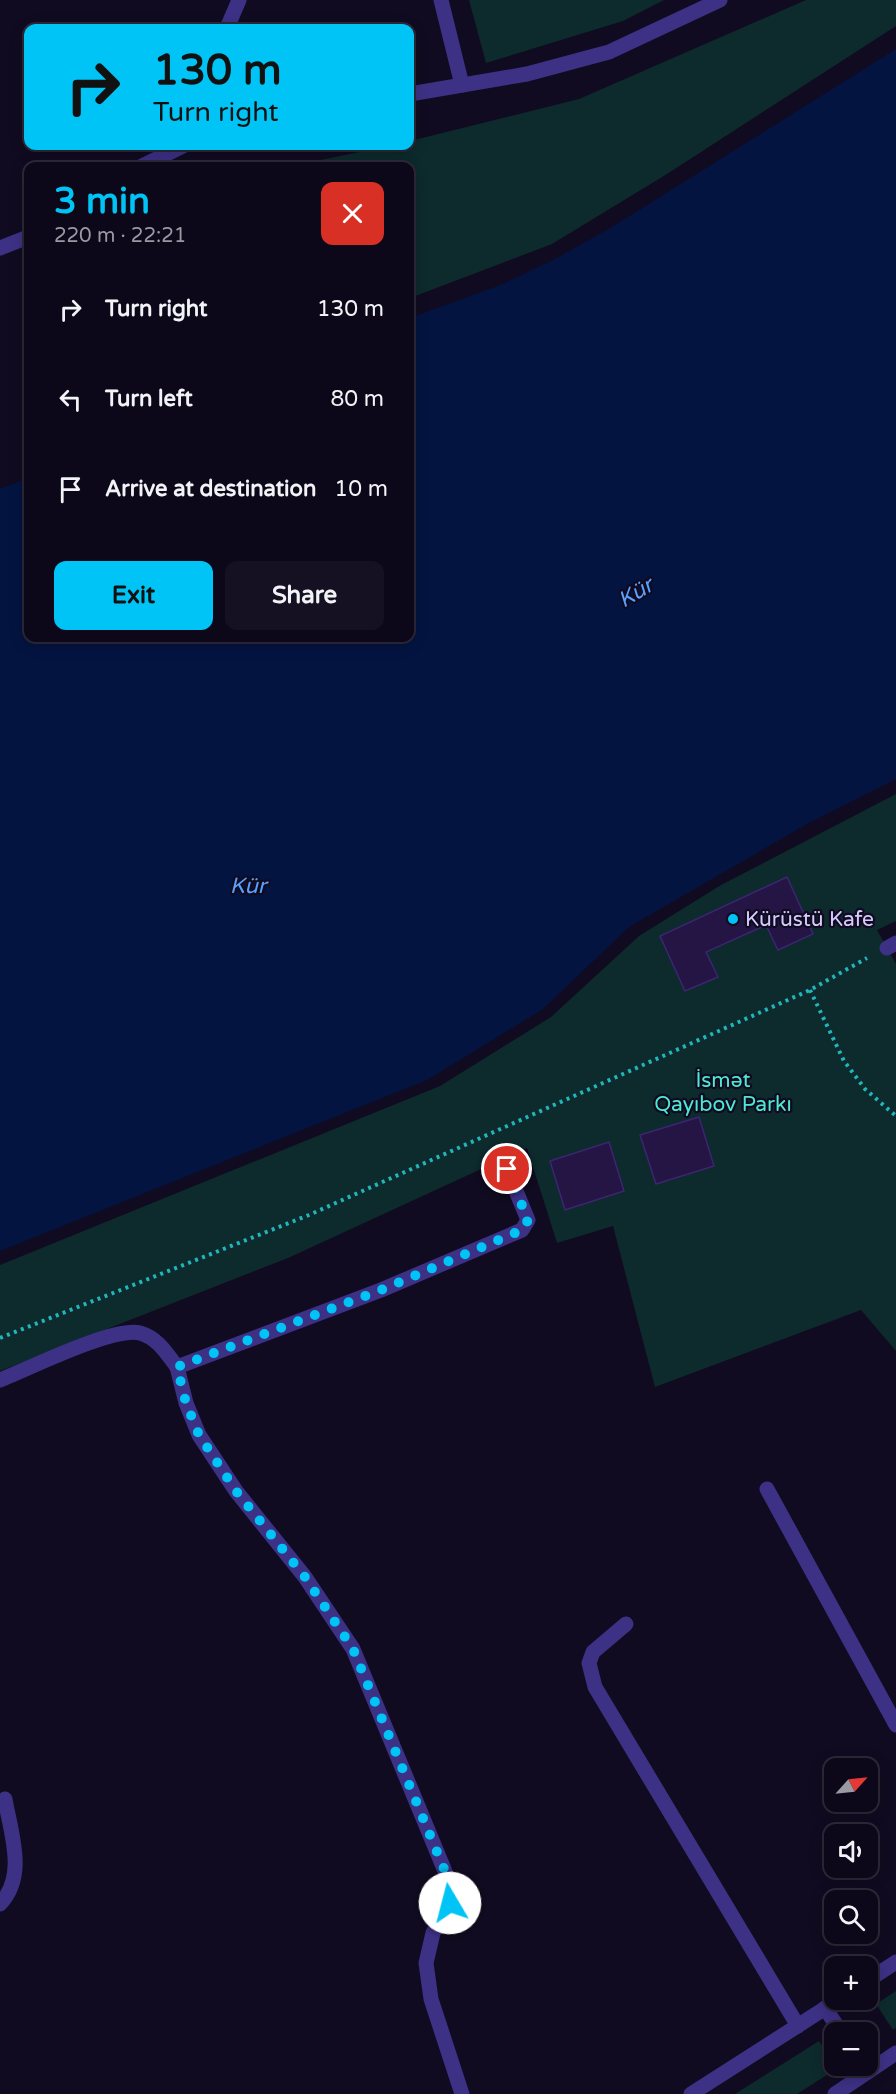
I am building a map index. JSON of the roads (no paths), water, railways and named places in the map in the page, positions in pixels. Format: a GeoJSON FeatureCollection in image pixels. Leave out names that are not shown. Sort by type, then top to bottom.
{"type":"FeatureCollection","features":[{"type":"Feature","properties":{"kind":"street"},"geometry":{"type":"LineString","coordinates":[[229,24],[239,0]]}},
{"type":"Feature","properties":{"kind":"street"},"geometry":{"type":"LineString","coordinates":[[441,0],[462,85]]}},
{"type":"Feature","properties":{"kind":"street"},"geometry":{"type":"LineString","coordinates":[[414,93],[527,74],[609,52],[720,0]]}},
{"type":"Feature","properties":{"kind":"street"},"geometry":{"type":"LineString","coordinates":[[150,162],[175,150]]}},
{"type":"Feature","properties":{"kind":"street"},"geometry":{"type":"LineString","coordinates":[[0,248],[24,239]]}},
{"type":"Feature","properties":{"kind":"street"},"geometry":{"type":"LineString","coordinates":[[177,1367],[381,1290],[522,1230],[528,1220],[507,1169]]}},
{"type":"Feature","properties":{"kind":"street"},"geometry":{"type":"LineString","coordinates":[[0,1380],[107,1336],[139,1332],[156,1341],[177,1367],[186,1403],[199,1435],[236,1491],[305,1577],[353,1649],[449,1881],[450,1903],[433,1933],[426,1963],[431,1999],[462,2094]]}},
{"type":"Feature","properties":{"kind":"street"},"geometry":{"type":"LineString","coordinates":[[767,1489],[896,1725]]}},
{"type":"Feature","properties":{"kind":"street"},"geometry":{"type":"LineString","coordinates":[[626,1624],[593,1653],[589,1663],[595,1687],[798,2026]]}},
{"type":"Feature","properties":{"kind":"street"},"geometry":{"type":"LineString","coordinates":[[0,1904],[9,1894],[17,1869],[5,1799]]}},
{"type":"Feature","properties":{"kind":"street"},"geometry":{"type":"LineString","coordinates":[[878,1974],[896,1962]]}},
{"type":"Feature","properties":{"kind":"street"},"geometry":{"type":"LineString","coordinates":[[691,2094],[824,2009]]}},
{"type":"Feature","properties":{"kind":"street"},"geometry":{"type":"LineString","coordinates":[[878,2062],[896,2053]]}},
{"type":"Feature","properties":{"kind":"street"},"geometry":{"type":"LineString","coordinates":[[835,2094],[855,2076]]}},
{"type":"Feature","properties":{"kind":"water","name":"Kür"},"geometry":{"type":"Polygon","coordinates":[[[896,49],[896,779],[807,824],[629,927],[543,1009],[427,1080],[0,1251],[0,489],[24,480],[24,642],[414,642],[414,317],[503,284],[557,258],[612,227],[896,49]]]}},
{"type":"Feature","properties":{"kind":"place","name":"Kürüstü Kafe"},"geometry":{"type":"Point","coordinates":[733,919]}},
{"type":"Feature","properties":{"kind":"park label","name":"İsmət Qayıbov Parkı"},"geometry":{"type":"Point","coordinates":[723,1092]}}]}
